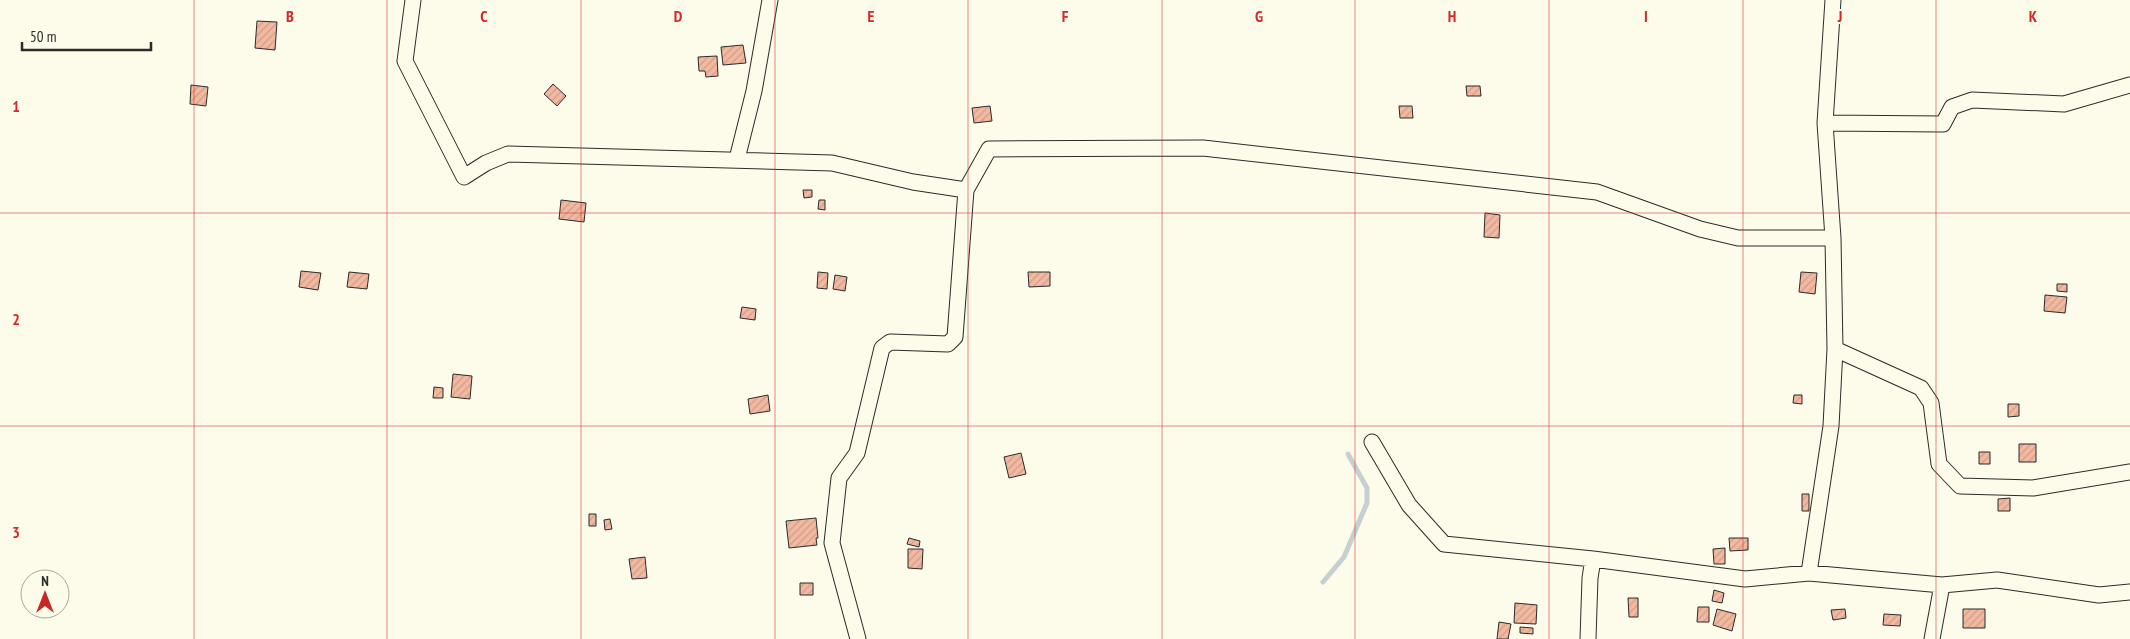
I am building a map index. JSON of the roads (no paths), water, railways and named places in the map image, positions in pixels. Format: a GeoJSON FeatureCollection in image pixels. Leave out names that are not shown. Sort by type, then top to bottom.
{"type":"FeatureCollection","features":[{"type":"Feature","properties":{"kind":"street"},"geometry":{"type":"LineString","coordinates":[[413,0],[405,61],[464,177],[486,163],[508,154],[737,159],[832,163],[913,182],[966,190]]}},
{"type":"Feature","properties":{"kind":"street"},"geometry":{"type":"LineString","coordinates":[[737,159],[754,91],[770,0]]}},
{"type":"Feature","properties":{"kind":"street"},"geometry":{"type":"LineString","coordinates":[[1809,573],[1832,426],[1835,350],[1833,238],[1826,123],[1833,0]]}},
{"type":"Feature","properties":{"kind":"street"},"geometry":{"type":"LineString","coordinates":[[1826,123],[1943,124],[1952,107],[1972,100],[2064,104],[2130,85]]}},
{"type":"Feature","properties":{"kind":"street"},"geometry":{"type":"LineString","coordinates":[[858,639],[832,543],[839,478],[857,453],[882,348],[890,342],[948,344],[955,337],[966,190],[989,149],[1203,148],[1597,192],[1700,229],[1738,238],[1833,238]]}},
{"type":"Feature","properties":{"kind":"street"},"geometry":{"type":"LineString","coordinates":[[1835,350],[1921,388],[1931,403],[1939,464],[1960,486],[2032,488],[2130,472]]}},
{"type":"Feature","properties":{"kind":"street"},"geometry":{"type":"LineString","coordinates":[[1372,442],[1409,505],[1444,544],[1593,559],[1745,580],[1809,573],[1942,585],[1997,580],[2099,596],[2130,592]]}},
{"type":"Feature","properties":{"kind":"street"},"geometry":{"type":"LineString","coordinates":[[1588,639],[1590,578],[1593,559]]}},
{"type":"Feature","properties":{"kind":"street"},"geometry":{"type":"LineString","coordinates":[[1932,639],[1942,585]]}},
{"type":"Feature","properties":{"kind":"waterway"},"geometry":{"type":"LineString","coordinates":[[1323,582],[1344,557],[1367,503],[1367,488],[1348,454]]}}]}
